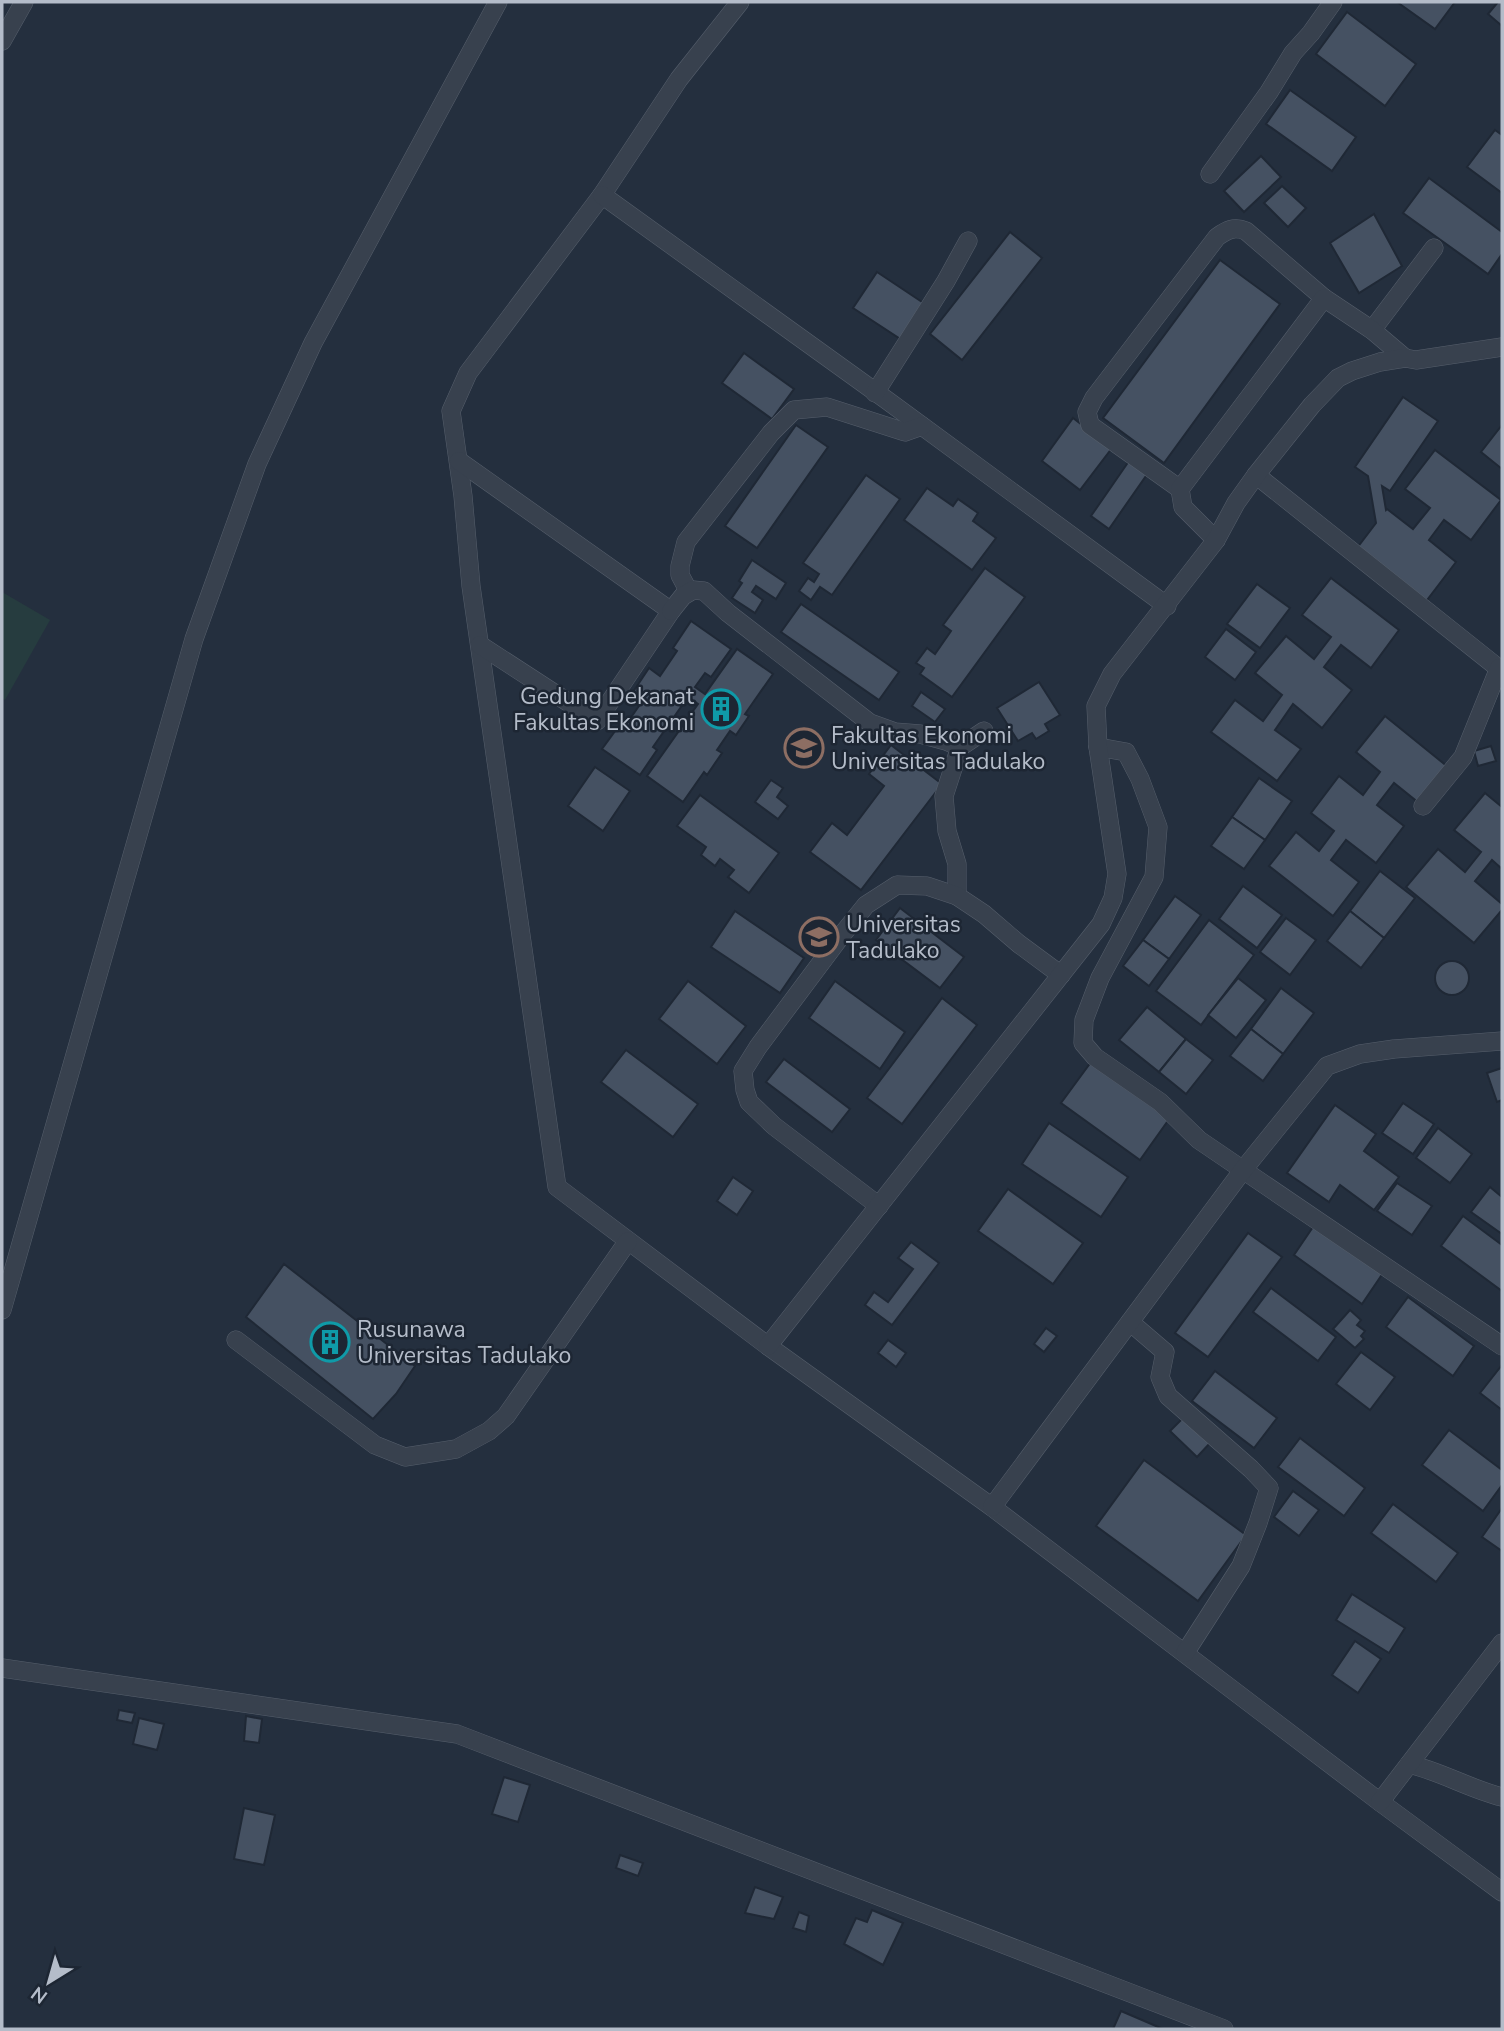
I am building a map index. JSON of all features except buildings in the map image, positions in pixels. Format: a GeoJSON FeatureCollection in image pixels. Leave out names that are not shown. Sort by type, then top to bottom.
{"type":"FeatureCollection","features":[{"type":"Feature","properties":{"kind":"street"},"geometry":{"type":"LineString","coordinates":[[2,41],[24,2]]}},
{"type":"Feature","properties":{"kind":"street"},"geometry":{"type":"LineString","coordinates":[[2,1310],[194,639],[257,464],[313,343],[498,2]]}},
{"type":"Feature","properties":{"kind":"street"},"geometry":{"type":"LineString","coordinates":[[740,2],[679,79],[602,195],[468,373],[451,411],[459,461],[471,586],[557,1187],[768,1346],[992,1507],[1502,1892]]}},
{"type":"Feature","properties":{"kind":"street"},"geometry":{"type":"LineString","coordinates":[[1210,174],[1269,92],[1293,53],[1334,2]]}},
{"type":"Feature","properties":{"kind":"street"},"geometry":{"type":"LineString","coordinates":[[602,195],[1167,606]]}},
{"type":"Feature","properties":{"kind":"street"},"geometry":{"type":"LineString","coordinates":[[1216,540],[1183,507],[1180,489],[1090,425],[1087,412],[1094,398],[1217,237],[1226,230],[1238,228],[1246,231],[1324,298],[1372,330],[1405,358]]}},
{"type":"Feature","properties":{"kind":"street"},"geometry":{"type":"LineString","coordinates":[[875,393],[946,281],[968,241]]}},
{"type":"Feature","properties":{"kind":"street"},"geometry":{"type":"LineString","coordinates":[[1372,330],[1434,248]]}},
{"type":"Feature","properties":{"kind":"street"},"geometry":{"type":"LineString","coordinates":[[1180,489],[1324,298]]}},
{"type":"Feature","properties":{"kind":"street"},"geometry":{"type":"LineString","coordinates":[[768,1346],[1101,924],[1113,898],[1117,874],[1098,747],[1096,706],[1112,674],[1216,540],[1236,503],[1256,475],[1312,405],[1338,378],[1380,362],[1502,347]]}},
{"type":"Feature","properties":{"kind":"street"},"geometry":{"type":"LineString","coordinates":[[689,592],[680,575],[686,542],[771,433],[794,410],[827,407],[905,432],[922,426]]}},
{"type":"Feature","properties":{"kind":"street"},"geometry":{"type":"LineString","coordinates":[[459,461],[671,611]]}},
{"type":"Feature","properties":{"kind":"street"},"geometry":{"type":"LineString","coordinates":[[1256,475],[1500,669],[1463,757],[1423,806]]}},
{"type":"Feature","properties":{"kind":"street"},"geometry":{"type":"LineString","coordinates":[[480,645],[597,721],[683,596],[693,590],[704,591],[870,723],[895,732],[933,737],[960,747]]}},
{"type":"Feature","properties":{"kind":"street"},"geometry":{"type":"LineString","coordinates":[[957,896],[957,864],[947,831],[944,796],[960,747],[984,731]]}},
{"type":"Feature","properties":{"kind":"street"},"geometry":{"type":"LineString","coordinates":[[1098,747],[1126,752],[1140,779],[1158,827],[1154,877],[1100,978],[1084,1020],[1083,1043],[1095,1057],[1160,1102],[1199,1140],[1502,1346]]}},
{"type":"Feature","properties":{"kind":"street"},"geometry":{"type":"LineString","coordinates":[[879,1206],[774,1126],[749,1102],[744,1090],[743,1071],[758,1047],[866,905],[897,886],[928,886],[957,896],[1061,975]]}},
{"type":"Feature","properties":{"kind":"street"},"geometry":{"type":"LineString","coordinates":[[992,1507],[1243,1170],[1327,1066],[1360,1054],[1394,1049],[1502,1041]]}},
{"type":"Feature","properties":{"kind":"street"},"geometry":{"type":"LineString","coordinates":[[236,1340],[374,1446],[405,1457],[456,1449],[489,1431],[506,1416],[628,1241]]}},
{"type":"Feature","properties":{"kind":"street"},"geometry":{"type":"LineString","coordinates":[[1130,1322],[1166,1352],[1160,1377],[1168,1396],[1269,1488],[1241,1566],[1185,1653]]}},
{"type":"Feature","properties":{"kind":"street"},"geometry":{"type":"LineString","coordinates":[[1380,1801],[1502,1643]]}},
{"type":"Feature","properties":{"kind":"street"},"geometry":{"type":"LineString","coordinates":[[2,1668],[457,1734],[1224,2029]]}},
{"type":"Feature","properties":{"kind":"street"},"geometry":{"type":"LineString","coordinates":[[1409,1764],[1502,1797]]}},
{"type":"Feature","properties":{"kind":"green space"},"geometry":{"type":"Polygon","coordinates":[[[2,592],[50,620],[5,700],[2,698],[2,592]]]}},
{"type":"Feature","properties":{"kind":"place","name":"Gedung Dekanat Fakultas Ekonomi"},"geometry":{"type":"Point","coordinates":[721,709]}},
{"type":"Feature","properties":{"kind":"place","name":"Fakultas Ekonomi Universitas Tadulako"},"geometry":{"type":"Point","coordinates":[804,748]}},
{"type":"Feature","properties":{"kind":"place","name":"Universitas Tadulako"},"geometry":{"type":"Point","coordinates":[819,937]}},
{"type":"Feature","properties":{"kind":"place","name":"Rusunawa Universitas Tadulako"},"geometry":{"type":"Point","coordinates":[330,1342]}}]}
